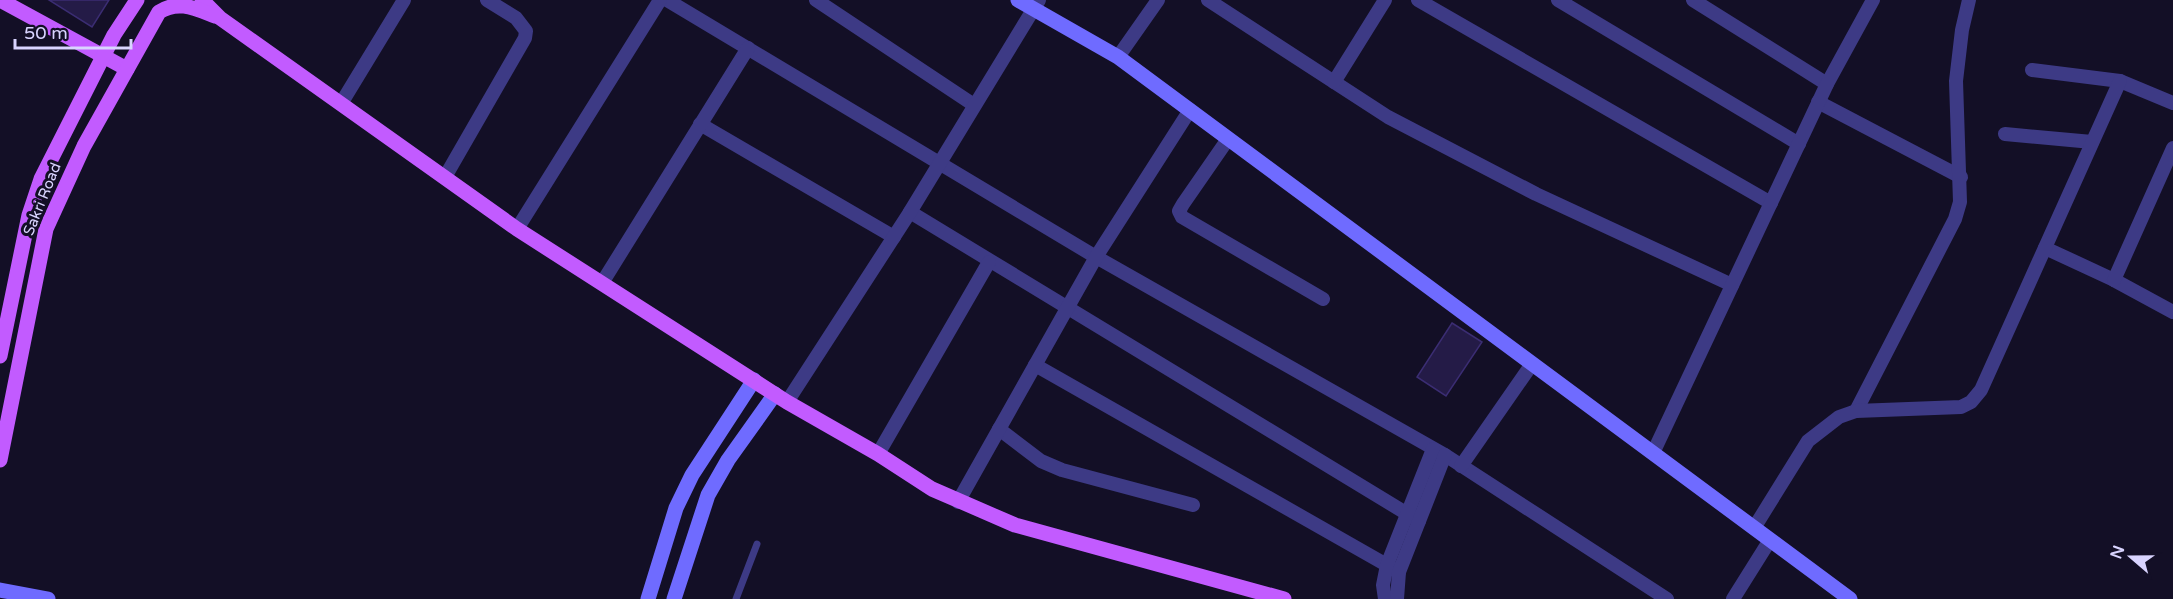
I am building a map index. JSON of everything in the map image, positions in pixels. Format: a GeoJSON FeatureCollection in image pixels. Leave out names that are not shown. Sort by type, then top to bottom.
{"type":"FeatureCollection","features":[{"type":"Feature","properties":{"kind":"main road"},"geometry":{"type":"LineString","coordinates":[[0,0],[127,69]]}},
{"type":"Feature","properties":{"kind":"main road"},"geometry":{"type":"LineString","coordinates":[[0,356],[29,214],[38,188],[103,57],[136,0]]}},
{"type":"Feature","properties":{"kind":"main road"},"geometry":{"type":"LineString","coordinates":[[202,0],[220,18],[342,102],[517,229],[781,398],[878,454],[932,489],[1015,525],[1284,599]]}},
{"type":"Feature","properties":{"kind":"main road"},"geometry":{"type":"LineString","coordinates":[[1018,0],[1036,4],[1118,57],[1850,599]]}},
{"type":"Feature","properties":{"kind":"main road","name":"Sakri Road"},"geometry":{"type":"LineString","coordinates":[[0,460],[46,229],[84,146],[159,12],[169,4],[178,3],[220,18]]}},
{"type":"Feature","properties":{"kind":"main road"},"geometry":{"type":"LineString","coordinates":[[648,599],[676,508],[692,475],[754,380]]}},
{"type":"Feature","properties":{"kind":"main road"},"geometry":{"type":"LineString","coordinates":[[674,599],[708,495],[728,460],[781,398]]}},
{"type":"Feature","properties":{"kind":"main road"},"geometry":{"type":"LineString","coordinates":[[0,590],[48,599]]}},
{"type":"Feature","properties":{"kind":"street"},"geometry":{"type":"LineString","coordinates":[[342,102],[404,0]]}},
{"type":"Feature","properties":{"kind":"street"},"geometry":{"type":"LineString","coordinates":[[445,177],[525,38],[526,31],[516,18],[487,0]]}},
{"type":"Feature","properties":{"kind":"street"},"geometry":{"type":"LineString","coordinates":[[517,229],[660,0]]}},
{"type":"Feature","properties":{"kind":"street"},"geometry":{"type":"LineString","coordinates":[[667,0],[1096,257],[1439,452],[1667,599]]}},
{"type":"Feature","properties":{"kind":"street"},"geometry":{"type":"LineString","coordinates":[[816,0],[974,105]]}},
{"type":"Feature","properties":{"kind":"street"},"geometry":{"type":"LineString","coordinates":[[1118,57],[1158,0]]}},
{"type":"Feature","properties":{"kind":"street"},"geometry":{"type":"LineString","coordinates":[[1208,0],[1388,117],[1486,169],[1732,285]]}},
{"type":"Feature","properties":{"kind":"street"},"geometry":{"type":"LineString","coordinates":[[1334,82],[1385,0]]}},
{"type":"Feature","properties":{"kind":"street"},"geometry":{"type":"LineString","coordinates":[[1418,0],[1771,203]]}},
{"type":"Feature","properties":{"kind":"street"},"geometry":{"type":"LineString","coordinates":[[1558,0],[1799,144]]}},
{"type":"Feature","properties":{"kind":"street"},"geometry":{"type":"LineString","coordinates":[[1693,0],[1827,84]]}},
{"type":"Feature","properties":{"kind":"street"},"geometry":{"type":"LineString","coordinates":[[1653,453],[1818,102],[1873,0]]}},
{"type":"Feature","properties":{"kind":"street"},"geometry":{"type":"LineString","coordinates":[[1856,411],[1954,219],[1960,201],[1956,81],[1962,30],[1969,0]]}},
{"type":"Feature","properties":{"kind":"street"},"geometry":{"type":"LineString","coordinates":[[781,398],[894,237],[1036,4]]}},
{"type":"Feature","properties":{"kind":"street"},"geometry":{"type":"LineString","coordinates":[[602,283],[748,48]]}},
{"type":"Feature","properties":{"kind":"street"},"geometry":{"type":"LineString","coordinates":[[2032,70],[2120,81],[2173,103]]}},
{"type":"Feature","properties":{"kind":"street"},"geometry":{"type":"LineString","coordinates":[[1754,528],[1808,441],[1839,417],[1856,411],[1961,407],[1971,402],[1981,390],[2120,81]]}},
{"type":"Feature","properties":{"kind":"street"},"geometry":{"type":"LineString","coordinates":[[1818,102],[1961,177]]}},
{"type":"Feature","properties":{"kind":"street"},"geometry":{"type":"LineString","coordinates":[[958,502],[1096,257],[1190,110]]}},
{"type":"Feature","properties":{"kind":"street"},"geometry":{"type":"LineString","coordinates":[[700,124],[894,237]]}},
{"type":"Feature","properties":{"kind":"street"},"geometry":{"type":"LineString","coordinates":[[2005,134],[2092,142]]}},
{"type":"Feature","properties":{"kind":"street"},"geometry":{"type":"LineString","coordinates":[[1228,139],[1183,204],[1179,211],[1182,217],[1323,299]]}},
{"type":"Feature","properties":{"kind":"street"},"geometry":{"type":"LineString","coordinates":[[2114,280],[2173,148]]}},
{"type":"Feature","properties":{"kind":"street"},"geometry":{"type":"LineString","coordinates":[[910,212],[1419,521]]}},
{"type":"Feature","properties":{"kind":"street"},"geometry":{"type":"LineString","coordinates":[[2045,248],[2114,280],[2173,312]]}},
{"type":"Feature","properties":{"kind":"street"},"geometry":{"type":"LineString","coordinates":[[878,454],[989,262]]}},
{"type":"Feature","properties":{"kind":"street"},"geometry":{"type":"LineString","coordinates":[[1461,466],[1532,364]]}},
{"type":"Feature","properties":{"kind":"street"},"geometry":{"type":"LineString","coordinates":[[1035,365],[1393,568]]}},
{"type":"Feature","properties":{"kind":"street"},"geometry":{"type":"LineString","coordinates":[[999,429],[1041,461],[1062,470],[1193,505]]}},
{"type":"Feature","properties":{"kind":"street"},"geometry":{"type":"LineString","coordinates":[[1398,599],[1393,568],[1405,514],[1439,452]]}},
{"type":"Feature","properties":{"kind":"street"},"geometry":{"type":"LineString","coordinates":[[1385,599],[1383,585],[1419,521],[1439,452]]}},
{"type":"Feature","properties":{"kind":"street"},"geometry":{"type":"LineString","coordinates":[[1733,599],[1770,540]]}},
{"type":"Feature","properties":{"kind":"lane"},"geometry":{"type":"LineString","coordinates":[[736,599],[757,544]]}},
{"type":"Feature","properties":{"kind":"building"},"geometry":{"type":"Polygon","coordinates":[[[49,0],[109,0],[92,27],[49,0]]]}},
{"type":"Feature","properties":{"kind":"building"},"geometry":{"type":"Polygon","coordinates":[[[1452,323],[1482,342],[1446,396],[1417,377],[1452,323]]]}}]}
